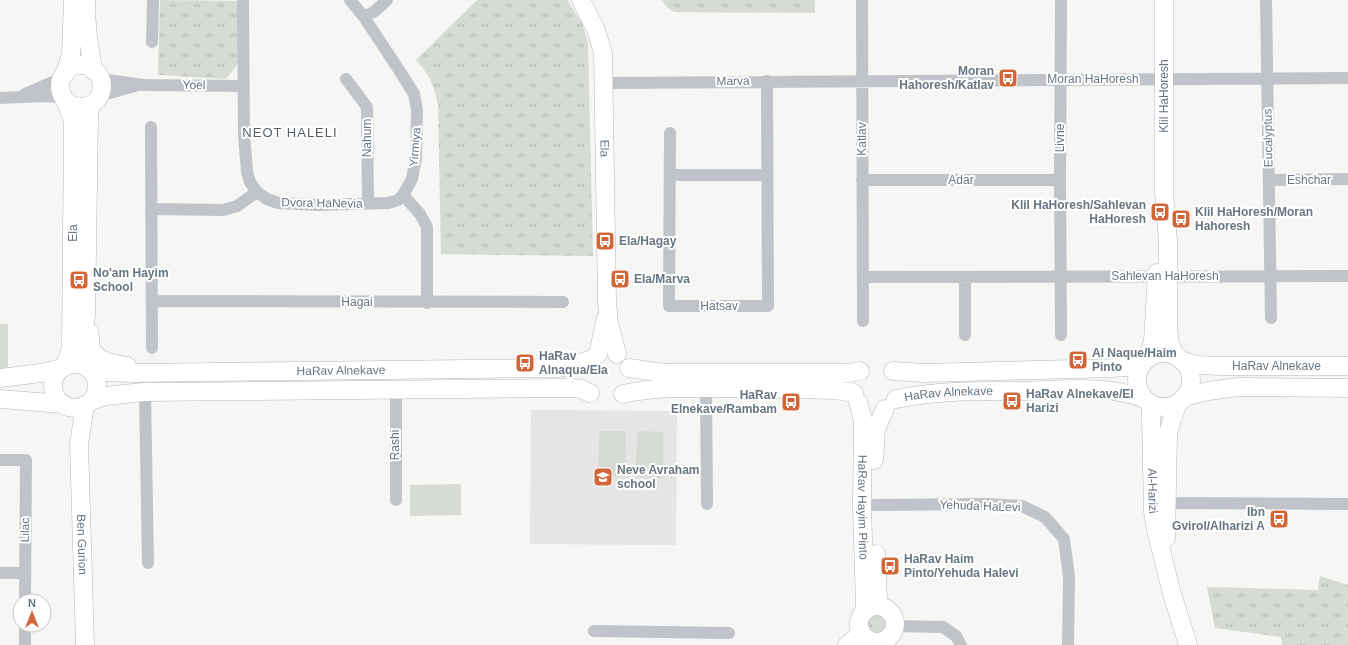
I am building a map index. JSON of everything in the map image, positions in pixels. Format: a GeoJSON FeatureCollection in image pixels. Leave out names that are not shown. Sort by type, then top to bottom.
{"type":"FeatureCollection","features":[{"type":"Feature","properties":{"kind":"main road"},"geometry":{"type":"LineString","coordinates":[[64,75],[72,68],[78,66],[89,67],[96,87],[83,107],[70,104],[64,98],[60,88],[64,75],[71,54],[73,0]]}},
{"type":"Feature","properties":{"kind":"main road","name":"Ela"},"geometry":{"type":"LineString","coordinates":[[86,0],[88,41],[96,87],[90,107],[86,314],[83,348],[89,369]]}},
{"type":"Feature","properties":{"kind":"main road","name":"Ela"},"geometry":{"type":"LineString","coordinates":[[581,0],[596,30],[602,53],[604,82],[607,302],[609,323],[617,354]]}},
{"type":"Feature","properties":{"kind":"main road","name":"Klil HaHoresh"},"geometry":{"type":"LineString","coordinates":[[1164,0],[1164,192],[1160,224],[1168,333],[1170,344],[1178,358]]}},
{"type":"Feature","properties":{"kind":"main road","name":"Ela"},"geometry":{"type":"LineString","coordinates":[[64,98],[72,118],[73,163],[72,342],[64,367]]}},
{"type":"Feature","properties":{"kind":"main road","name":"Klil HaHoresh"},"geometry":{"type":"LineString","coordinates":[[1145,361],[1153,340],[1163,276]]}},
{"type":"Feature","properties":{"kind":"main road","name":"Ela"},"geometry":{"type":"LineString","coordinates":[[594,357],[605,323],[607,302]]}},
{"type":"Feature","properties":{"kind":"main road"},"geometry":{"type":"LineString","coordinates":[[86,314],[91,348],[98,357],[107,362],[155,372]]}},
{"type":"Feature","properties":{"kind":"main road"},"geometry":{"type":"LineString","coordinates":[[610,352],[617,354],[626,361],[629,368],[631,375],[628,389],[614,399],[606,400],[596,398],[586,387],[583,376],[584,368],[594,357],[610,352]]}},
{"type":"Feature","properties":{"kind":"main road"},"geometry":{"type":"LineString","coordinates":[[1159,354],[1168,354],[1178,358],[1188,370],[1190,377],[1189,388],[1181,400],[1170,406],[1155,405],[1147,401],[1140,393],[1137,382],[1138,374],[1145,361],[1159,354]]}},
{"type":"Feature","properties":{"kind":"main road","name":"HaRav Alnekave"},"geometry":{"type":"LineString","coordinates":[[89,369],[119,373],[557,368],[576,365],[594,357]]}},
{"type":"Feature","properties":{"kind":"main road","name":"HaRav Alnekave"},"geometry":{"type":"LineString","coordinates":[[1178,358],[1198,365],[1348,366]]}},
{"type":"Feature","properties":{"kind":"main road","name":"HaRav Alnekave"},"geometry":{"type":"LineString","coordinates":[[893,371],[924,373],[1111,368],[1126,367],[1145,361]]}},
{"type":"Feature","properties":{"kind":"main road"},"geometry":{"type":"LineString","coordinates":[[0,378],[41,373],[64,367],[76,364],[89,369],[95,377],[97,385],[95,393],[77,404],[57,399],[53,388],[55,377],[64,367]]}},
{"type":"Feature","properties":{"kind":"main road"},"geometry":{"type":"LineString","coordinates":[[623,394],[637,391],[706,388],[836,390],[856,398],[863,406],[873,410],[890,404],[900,387],[897,376],[893,371],[882,364],[864,367],[854,381],[856,398]]}},
{"type":"Feature","properties":{"kind":"main road"},"geometry":{"type":"LineString","coordinates":[[629,368],[670,373],[848,373],[860,371]]}},
{"type":"Feature","properties":{"kind":"main road","name":"HaRav Alnekave"},"geometry":{"type":"LineString","coordinates":[[1181,400],[1208,391],[1237,387],[1348,388]]}},
{"type":"Feature","properties":{"kind":"main road","name":"HaRav Alnekave"},"geometry":{"type":"LineString","coordinates":[[0,399],[77,404],[106,396],[145,392],[572,388],[590,393]]}},
{"type":"Feature","properties":{"kind":"main road","name":"HaRav Alnekave"},"geometry":{"type":"LineString","coordinates":[[890,404],[918,395],[951,392],[1093,389],[1126,393],[1147,401]]}},
{"type":"Feature","properties":{"kind":"main road","name":"HaRav Hayim Pinto"},"geometry":{"type":"LineString","coordinates":[[856,398],[863,420],[862,506],[865,606],[872,609],[878,600],[874,505],[874,443],[876,429],[890,404]]}},
{"type":"Feature","properties":{"kind":"main road","name":"Al-Harizi"},"geometry":{"type":"LineString","coordinates":[[1181,400],[1172,419],[1168,434],[1156,530],[1172,594],[1188,645]]}},
{"type":"Feature","properties":{"kind":"main road","name":"Al-Harizi"},"geometry":{"type":"LineString","coordinates":[[1147,401],[1152,416],[1160,503]]}},
{"type":"Feature","properties":{"kind":"main road","name":"Ben Gurion"},"geometry":{"type":"LineString","coordinates":[[77,404],[74,419],[79,444],[85,645]]}},
{"type":"Feature","properties":{"kind":"main road"},"geometry":{"type":"LineString","coordinates":[[847,645],[856,638],[868,639],[887,639],[894,631],[895,626],[893,615],[889,611],[872,609],[860,620],[868,639]]}},
{"type":"Feature","properties":{"kind":"street"},"geometry":{"type":"LineString","coordinates":[[152,42],[153,0]]}},
{"type":"Feature","properties":{"kind":"street"},"geometry":{"type":"LineString","coordinates":[[151,209],[223,210],[237,206],[257,192],[250,182],[247,172],[244,135],[243,0]]}},
{"type":"Feature","properties":{"kind":"street","name":"Yirmiya"},"geometry":{"type":"LineString","coordinates":[[350,0],[364,17],[414,94],[417,110],[416,158],[412,179],[403,195]]}},
{"type":"Feature","properties":{"kind":"street"},"geometry":{"type":"LineString","coordinates":[[364,17],[387,0]]}},
{"type":"Feature","properties":{"kind":"street","name":"Katlav"},"geometry":{"type":"LineString","coordinates":[[862,0],[863,277]]}},
{"type":"Feature","properties":{"kind":"street","name":"Livne"},"geometry":{"type":"LineString","coordinates":[[1060,277],[1061,0]]}},
{"type":"Feature","properties":{"kind":"street","name":"Eucalyptus"},"geometry":{"type":"LineString","coordinates":[[1266,0],[1270,276]]}},
{"type":"Feature","properties":{"kind":"street"},"geometry":{"type":"LineString","coordinates":[[18,97],[51,83],[64,75]]}},
{"type":"Feature","properties":{"kind":"street","name":"Moran HaHoresh"},"geometry":{"type":"LineString","coordinates":[[862,80],[1348,78]]}},
{"type":"Feature","properties":{"kind":"street","name":"Nahum"},"geometry":{"type":"LineString","coordinates":[[346,79],[367,107],[368,203]]}},
{"type":"Feature","properties":{"kind":"street","name":"Marva"},"geometry":{"type":"LineString","coordinates":[[604,82],[862,80]]}},
{"type":"Feature","properties":{"kind":"street","name":"Hatsav"},"geometry":{"type":"LineString","coordinates":[[670,133],[669,306],[768,306],[767,81]]}},
{"type":"Feature","properties":{"kind":"street","name":"Yoel"},"geometry":{"type":"LineString","coordinates":[[96,87],[137,85],[244,86]]}},
{"type":"Feature","properties":{"kind":"street"},"geometry":{"type":"LineString","coordinates":[[0,98],[50,96],[64,98]]}},
{"type":"Feature","properties":{"kind":"street"},"geometry":{"type":"LineString","coordinates":[[151,127],[152,348]]}},
{"type":"Feature","properties":{"kind":"street"},"geometry":{"type":"LineString","coordinates":[[670,175],[767,175]]}},
{"type":"Feature","properties":{"kind":"street","name":"Adar"},"geometry":{"type":"LineString","coordinates":[[862,180],[1060,180]]}},
{"type":"Feature","properties":{"kind":"street","name":"Eshchar"},"geometry":{"type":"LineString","coordinates":[[1269,180],[1348,180]]}},
{"type":"Feature","properties":{"kind":"street","name":"Dvora HaNevia"},"geometry":{"type":"LineString","coordinates":[[257,192],[267,199],[278,203],[318,205],[388,203],[398,200],[403,195]]}},
{"type":"Feature","properties":{"kind":"street"},"geometry":{"type":"LineString","coordinates":[[403,195],[420,214],[427,226],[427,303]]}},
{"type":"Feature","properties":{"kind":"street"},"geometry":{"type":"LineString","coordinates":[[1270,276],[1271,318]]}},
{"type":"Feature","properties":{"kind":"street","name":"Sahlevan HaHoresh"},"geometry":{"type":"LineString","coordinates":[[863,277],[1348,276]]}},
{"type":"Feature","properties":{"kind":"street"},"geometry":{"type":"LineString","coordinates":[[863,277],[864,322]]}},
{"type":"Feature","properties":{"kind":"street"},"geometry":{"type":"LineString","coordinates":[[965,277],[965,334]]}},
{"type":"Feature","properties":{"kind":"street"},"geometry":{"type":"LineString","coordinates":[[1060,277],[1061,335]]}},
{"type":"Feature","properties":{"kind":"street","name":"Hagai"},"geometry":{"type":"LineString","coordinates":[[152,301],[427,303],[563,302]]}},
{"type":"Feature","properties":{"kind":"street"},"geometry":{"type":"LineString","coordinates":[[706,388],[707,504]]}},
{"type":"Feature","properties":{"kind":"street","name":"Rashi"},"geometry":{"type":"LineString","coordinates":[[396,390],[396,500]]}},
{"type":"Feature","properties":{"kind":"street"},"geometry":{"type":"LineString","coordinates":[[145,392],[148,563]]}},
{"type":"Feature","properties":{"kind":"street","name":"Lilac"},"geometry":{"type":"LineString","coordinates":[[0,460],[26,460],[25,593]]}},
{"type":"Feature","properties":{"kind":"street"},"geometry":{"type":"LineString","coordinates":[[1160,503],[1348,504]]}},
{"type":"Feature","properties":{"kind":"street","name":"Yehuda HaLevi"},"geometry":{"type":"LineString","coordinates":[[874,505],[986,504],[1022,506],[1045,517],[1064,538],[1069,577],[1068,645]]}},
{"type":"Feature","properties":{"kind":"street"},"geometry":{"type":"LineString","coordinates":[[0,573],[24,573]]}},
{"type":"Feature","properties":{"kind":"street"},"geometry":{"type":"LineString","coordinates":[[895,626],[943,627],[956,636],[961,645]]}},
{"type":"Feature","properties":{"kind":"street"},"geometry":{"type":"LineString","coordinates":[[594,631],[729,633]]}},
{"type":"Feature","properties":{"kind":"street"},"geometry":{"type":"LineString","coordinates":[[25,633],[25,645]]}},
{"type":"Feature","properties":{"kind":"street"},"geometry":{"type":"LineString","coordinates":[[676,633],[676,645]]}},
{"type":"Feature","properties":{"kind":"shaded area","name":"Neve Avraham school"},"geometry":{"type":"Polygon","coordinates":[[[531,410],[677,411],[676,545],[530,544],[531,410]]]}},
{"type":"Feature","properties":{"kind":"green space"},"geometry":{"type":"Polygon","coordinates":[[[160,0],[241,1],[239,63],[226,79],[158,75],[160,0]]]}},
{"type":"Feature","properties":{"kind":"green space"},"geometry":{"type":"Polygon","coordinates":[[[477,0],[567,0],[582,23],[588,43],[593,256],[441,254],[438,105],[431,81],[416,60],[477,0]]]}},
{"type":"Feature","properties":{"kind":"green space"},"geometry":{"type":"Polygon","coordinates":[[[662,0],[815,0],[815,13],[674,12],[666,6],[662,0]]]}},
{"type":"Feature","properties":{"kind":"green space"},"geometry":{"type":"Polygon","coordinates":[[[0,324],[8,324],[8,369],[0,369],[0,324]]]}},
{"type":"Feature","properties":{"kind":"green space"},"geometry":{"type":"Polygon","coordinates":[[[599,431],[626,431],[625,477],[598,477],[599,431]]]}},
{"type":"Feature","properties":{"kind":"green space"},"geometry":{"type":"Polygon","coordinates":[[[637,431],[663,432],[663,478],[636,477],[637,431]]]}},
{"type":"Feature","properties":{"kind":"green space"},"geometry":{"type":"Polygon","coordinates":[[[461,484],[461,515],[410,516],[410,485],[461,484]]]}},
{"type":"Feature","properties":{"kind":"green space"},"geometry":{"type":"Polygon","coordinates":[[[1320,576],[1348,585],[1348,645],[1282,645],[1281,637],[1215,628],[1207,587],[1318,590],[1320,576]]]}},
{"type":"Feature","properties":{"kind":"green space"},"geometry":{"type":"Polygon","coordinates":[[[877,614],[884,617],[887,624],[884,631],[877,634],[870,631],[867,624],[870,617],[877,614]]]}},
{"type":"Feature","properties":{"kind":"place","name":"Moran Hahoresh/Katlav"},"geometry":{"type":"Point","coordinates":[1008,78]}},
{"type":"Feature","properties":{"kind":"place","name":"Klil HaHoresh/Sahlevan HaHoresh"},"geometry":{"type":"Point","coordinates":[1160,212]}},
{"type":"Feature","properties":{"kind":"place","name":"Klil HaHoresh/Moran Hahoresh"},"geometry":{"type":"Point","coordinates":[1181,219]}},
{"type":"Feature","properties":{"kind":"place","name":"Ela/Hagay"},"geometry":{"type":"Point","coordinates":[605,241]}},
{"type":"Feature","properties":{"kind":"place","name":"Ela/Marva"},"geometry":{"type":"Point","coordinates":[620,279]}},
{"type":"Feature","properties":{"kind":"place","name":"No'am Hayim School"},"geometry":{"type":"Point","coordinates":[79,280]}},
{"type":"Feature","properties":{"kind":"place","name":"Al Naque/Haim Pinto"},"geometry":{"type":"Point","coordinates":[1078,360]}},
{"type":"Feature","properties":{"kind":"place","name":"HaRav Alnaqua/Ela"},"geometry":{"type":"Point","coordinates":[525,363]}},
{"type":"Feature","properties":{"kind":"place","name":"HaRav Alnekave/El Harizi"},"geometry":{"type":"Point","coordinates":[1012,401]}},
{"type":"Feature","properties":{"kind":"place","name":"HaRav Elnekave/Rambam"},"geometry":{"type":"Point","coordinates":[791,402]}},
{"type":"Feature","properties":{"kind":"place","name":"Neve Avraham school"},"geometry":{"type":"Point","coordinates":[603,477]}},
{"type":"Feature","properties":{"kind":"place","name":"Ibn Gvirol/Alharizi A"},"geometry":{"type":"Point","coordinates":[1279,519]}},
{"type":"Feature","properties":{"kind":"place","name":"HaRav Haim Pinto/Yehuda Halevi"},"geometry":{"type":"Point","coordinates":[890,566]}},
{"type":"Feature","properties":{"kind":"district","name":"NEOT HALELI"},"geometry":{"type":"Point","coordinates":[290,132]}}]}
